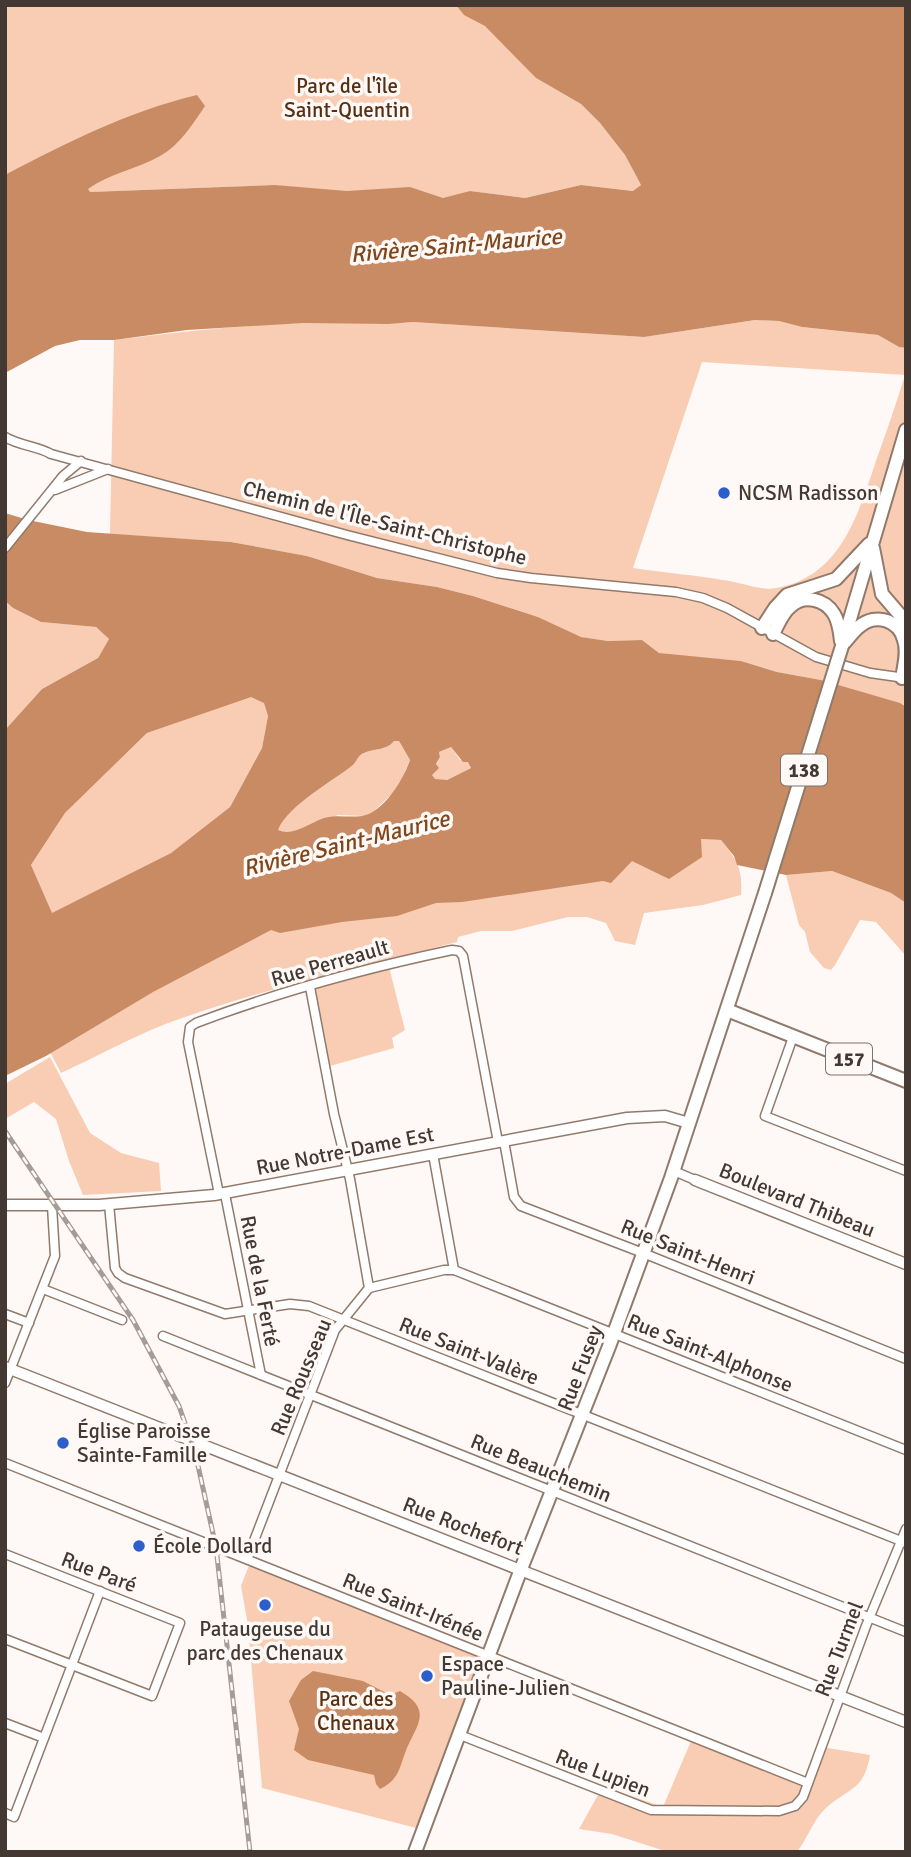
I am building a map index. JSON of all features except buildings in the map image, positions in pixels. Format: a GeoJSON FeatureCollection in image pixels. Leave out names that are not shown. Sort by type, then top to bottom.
{"type":"FeatureCollection","features":[{"type":"Feature","properties":{"kind":"main road","name":"138"},"geometry":{"type":"LineString","coordinates":[[842,645],[906,430]]}},
{"type":"Feature","properties":{"kind":"main road"},"geometry":{"type":"LineString","coordinates":[[872,541],[882,594],[906,622]]}},
{"type":"Feature","properties":{"kind":"main road"},"geometry":{"type":"LineString","coordinates":[[767,631],[775,608],[787,595],[836,579],[872,541]]}},
{"type":"Feature","properties":{"kind":"main road"},"geometry":{"type":"LineString","coordinates":[[767,631],[792,605],[804,599],[812,599],[825,605],[834,614],[842,645]]}},
{"type":"Feature","properties":{"kind":"main road"},"geometry":{"type":"LineString","coordinates":[[842,645],[864,623],[879,620],[891,622],[905,642],[904,678]]}},
{"type":"Feature","properties":{"kind":"main road","name":"Rue Fusey"},"geometry":{"type":"LineString","coordinates":[[415,1852],[674,1171],[765,893],[842,645]]}},
{"type":"Feature","properties":{"kind":"main road","name":"157"},"geometry":{"type":"LineString","coordinates":[[727,1010],[906,1081]]}},
{"type":"Feature","properties":{"kind":"street","name":"Chemin de l'Île-Saint-Christophe"},"geometry":{"type":"LineString","coordinates":[[5,437],[22,445],[347,535],[497,573],[687,594],[719,604],[806,652],[836,664],[879,676],[904,678]]}},
{"type":"Feature","properties":{"kind":"street"},"geometry":{"type":"LineString","coordinates":[[5,548],[71,467],[81,461]]}},
{"type":"Feature","properties":{"kind":"street"},"geometry":{"type":"LineString","coordinates":[[51,492],[109,468]]}},
{"type":"Feature","properties":{"kind":"street","name":"Rue Perreault"},"geometry":{"type":"LineString","coordinates":[[222,1194],[188,1042],[189,1030],[196,1023],[243,1005],[401,961],[452,950],[459,951],[463,956],[501,1141]]}},
{"type":"Feature","properties":{"kind":"street"},"geometry":{"type":"LineString","coordinates":[[310,987],[369,1288],[454,1270],[433,1154]]}},
{"type":"Feature","properties":{"kind":"street"},"geometry":{"type":"LineString","coordinates":[[793,1037],[765,1116],[906,1171]]}},
{"type":"Feature","properties":{"kind":"street","name":"Rue Notre-Dame Est"},"geometry":{"type":"LineString","coordinates":[[5,1205],[109,1204],[222,1194],[635,1116],[669,1116],[689,1123]]}},
{"type":"Feature","properties":{"kind":"street","name":"Rue Saint-Henri"},"geometry":{"type":"LineString","coordinates":[[501,1141],[517,1203],[906,1359]]}},
{"type":"Feature","properties":{"kind":"street","name":"Boulevard Thibeau"},"geometry":{"type":"LineString","coordinates":[[674,1171],[906,1264]]}},
{"type":"Feature","properties":{"kind":"street","name":"Rue de la Ferté"},"geometry":{"type":"LineString","coordinates":[[222,1194],[261,1375]]}},
{"type":"Feature","properties":{"kind":"street","name":"Rue Saint-Valère"},"geometry":{"type":"LineString","coordinates":[[109,1204],[114,1264],[120,1275],[231,1314],[299,1304],[903,1542]]}},
{"type":"Feature","properties":{"kind":"street"},"geometry":{"type":"LineString","coordinates":[[5,1383],[8,1368],[56,1253],[52,1206]]}},
{"type":"Feature","properties":{"kind":"street","name":"Rue Saint-Alphonse"},"geometry":{"type":"LineString","coordinates":[[454,1270],[906,1450]]}},
{"type":"Feature","properties":{"kind":"street","name":"Rue Rousseau"},"geometry":{"type":"LineString","coordinates":[[247,1559],[335,1330],[369,1288]]}},
{"type":"Feature","properties":{"kind":"street"},"geometry":{"type":"LineString","coordinates":[[43,1289],[122,1320]]}},
{"type":"Feature","properties":{"kind":"street"},"geometry":{"type":"LineString","coordinates":[[5,1314],[29,1323]]}},
{"type":"Feature","properties":{"kind":"street","name":"Rue Beauchemin"},"geometry":{"type":"LineString","coordinates":[[163,1336],[906,1632]]}},
{"type":"Feature","properties":{"kind":"street","name":"Rue Rochefort"},"geometry":{"type":"LineString","coordinates":[[8,1368],[906,1722]]}},
{"type":"Feature","properties":{"kind":"street","name":"Rue Saint-Irénée"},"geometry":{"type":"LineString","coordinates":[[5,1463],[808,1783]]}},
{"type":"Feature","properties":{"kind":"street","name":"Rue Turmel"},"geometry":{"type":"LineString","coordinates":[[808,1783],[906,1529]]}},
{"type":"Feature","properties":{"kind":"street","name":"Rue Paré"},"geometry":{"type":"LineString","coordinates":[[5,1554],[180,1623],[152,1696],[72,1665]]}},
{"type":"Feature","properties":{"kind":"street"},"geometry":{"type":"LineString","coordinates":[[10,1815],[44,1738],[100,1591]]}},
{"type":"Feature","properties":{"kind":"street"},"geometry":{"type":"LineString","coordinates":[[5,1639],[72,1665]]}},
{"type":"Feature","properties":{"kind":"street"},"geometry":{"type":"LineString","coordinates":[[5,1723],[44,1738]]}},
{"type":"Feature","properties":{"kind":"street","name":"Rue Lupien"},"geometry":{"type":"LineString","coordinates":[[460,1735],[651,1810],[782,1811],[799,1803],[808,1783]]}},
{"type":"Feature","properties":{"kind":"green space","name":"Parc de l'île Saint-Quentin"},"geometry":{"type":"Polygon","coordinates":[[[5,5],[506,5],[536,78],[581,104],[600,123],[625,155],[641,185],[634,191],[581,185],[525,198],[470,191],[425,212],[275,185],[90,192],[5,204],[5,5]]]}},
{"type":"Feature","properties":{"kind":"green space"},"geometry":{"type":"Polygon","coordinates":[[[755,320],[779,321],[802,327],[878,335],[906,348],[906,707],[821,680],[777,672],[741,661],[659,653],[642,640],[608,641],[580,637],[538,617],[473,596],[437,587],[377,578],[307,556],[231,542],[110,534],[114,340],[256,325],[413,322],[644,337],[755,320]],[[702,362],[633,568],[770,589],[798,582],[817,571],[844,540],[854,522],[905,375],[702,362]]]}},
{"type":"Feature","properties":{"kind":"green space"},"geometry":{"type":"Polygon","coordinates":[[[5,601],[41,622],[96,627],[109,639],[98,658],[42,689],[5,730],[5,601]]]}},
{"type":"Feature","properties":{"kind":"green space"},"geometry":{"type":"Polygon","coordinates":[[[251,696],[264,702],[268,716],[262,748],[230,807],[171,853],[52,914],[31,865],[65,813],[147,733],[251,696]]]}},
{"type":"Feature","properties":{"kind":"green space"},"geometry":{"type":"Polygon","coordinates":[[[399,741],[410,760],[397,789],[374,811],[365,816],[338,815],[292,832],[284,833],[278,830],[300,803],[353,765],[360,755],[399,741]]]}},
{"type":"Feature","properties":{"kind":"green space"},"geometry":{"type":"Polygon","coordinates":[[[451,747],[460,760],[468,761],[471,768],[447,780],[435,780],[432,775],[440,757],[439,752],[451,747]]]}},
{"type":"Feature","properties":{"kind":"green space"},"geometry":{"type":"Polygon","coordinates":[[[701,839],[721,840],[731,853],[740,871],[741,895],[703,905],[644,913],[635,945],[615,941],[606,923],[587,917],[568,917],[512,931],[481,931],[458,937],[457,942],[312,979],[203,1011],[168,1023],[61,1073],[49,1050],[269,926],[701,839]]]}},
{"type":"Feature","properties":{"kind":"green space"},"geometry":{"type":"Polygon","coordinates":[[[832,871],[891,893],[906,903],[906,956],[876,922],[860,920],[831,970],[824,968],[810,952],[805,932],[799,925],[786,875],[832,871]]]}},
{"type":"Feature","properties":{"kind":"green space"},"geometry":{"type":"Polygon","coordinates":[[[389,967],[405,1030],[392,1038],[394,1048],[330,1066],[313,985],[389,967]]]}},
{"type":"Feature","properties":{"kind":"green space"},"geometry":{"type":"Polygon","coordinates":[[[50,1057],[90,1133],[121,1153],[159,1163],[161,1191],[83,1195],[56,1119],[34,1102],[5,1119],[5,1084],[50,1057]]]}},
{"type":"Feature","properties":{"kind":"green space","name":"Parc des Chenaux"},"geometry":{"type":"Polygon","coordinates":[[[250,1563],[483,1655],[420,1829],[262,1788],[248,1625],[241,1586],[250,1563]]]}},
{"type":"Feature","properties":{"kind":"green space"},"geometry":{"type":"Polygon","coordinates":[[[694,1734],[809,1779],[822,1747],[870,1755],[859,1783],[821,1813],[797,1852],[668,1852],[612,1834],[579,1829],[603,1786],[663,1807],[694,1734]]]}},
{"type":"Feature","properties":{"kind":"water","name":"Rivière Saint-Maurice"},"geometry":{"type":"Polygon","coordinates":[[[456,5],[906,5],[906,348],[878,335],[755,320],[644,337],[413,322],[304,323],[187,330],[114,340],[80,340],[55,346],[5,373],[5,175],[98,129],[171,102],[197,95],[205,106],[174,146],[151,160],[96,184],[88,189],[90,192],[275,185],[347,191],[410,187],[443,198],[470,191],[525,198],[581,185],[633,191],[641,185],[625,155],[581,104],[536,78],[485,26],[464,15],[456,5]]]}},
{"type":"Feature","properties":{"kind":"water","name":"Rivière Saint-Maurice"},"geometry":{"type":"Polygon","coordinates":[[[5,513],[87,532],[231,542],[307,556],[377,578],[437,587],[473,596],[538,617],[581,637],[608,641],[642,640],[659,653],[741,661],[900,703],[906,707],[906,903],[891,893],[832,871],[786,875],[737,865],[734,856],[721,840],[701,839],[702,857],[669,879],[632,861],[611,883],[603,881],[462,902],[436,903],[397,916],[280,933],[271,930],[153,992],[46,1056],[5,1076],[5,730],[42,689],[98,658],[109,639],[96,627],[41,622],[5,601],[5,513]],[[251,697],[147,733],[65,813],[31,865],[52,913],[171,853],[230,807],[262,748],[268,716],[264,703],[251,697]],[[399,741],[360,755],[353,765],[291,812],[278,830],[295,831],[324,818],[362,816],[378,808],[398,785],[410,760],[399,741]],[[451,747],[439,752],[440,757],[436,764],[439,768],[432,775],[435,779],[447,780],[471,768],[451,747]]]}},
{"type":"Feature","properties":{"kind":"water"},"geometry":{"type":"Polygon","coordinates":[[[313,1671],[363,1681],[390,1695],[400,1691],[417,1705],[420,1712],[417,1727],[397,1774],[386,1786],[380,1789],[374,1775],[308,1760],[294,1750],[299,1729],[289,1701],[301,1680],[313,1671]]]}},
{"type":"Feature","properties":{"kind":"railway"},"geometry":{"type":"LineString","coordinates":[[5,1131],[133,1320],[179,1406],[195,1452],[216,1547],[250,1852]]}},
{"type":"Feature","properties":{"kind":"place","name":"NCSM Radisson"},"geometry":{"type":"Point","coordinates":[724,493]}},
{"type":"Feature","properties":{"kind":"place","name":"Église Paroisse Sainte-Famille"},"geometry":{"type":"Point","coordinates":[63,1443]}},
{"type":"Feature","properties":{"kind":"place","name":"École Dollard"},"geometry":{"type":"Point","coordinates":[139,1546]}},
{"type":"Feature","properties":{"kind":"place","name":"Pataugeuse du parc des Chenaux"},"geometry":{"type":"Point","coordinates":[265,1605]}},
{"type":"Feature","properties":{"kind":"place","name":"Espace Pauline-Julien"},"geometry":{"type":"Point","coordinates":[427,1676]}}]}
